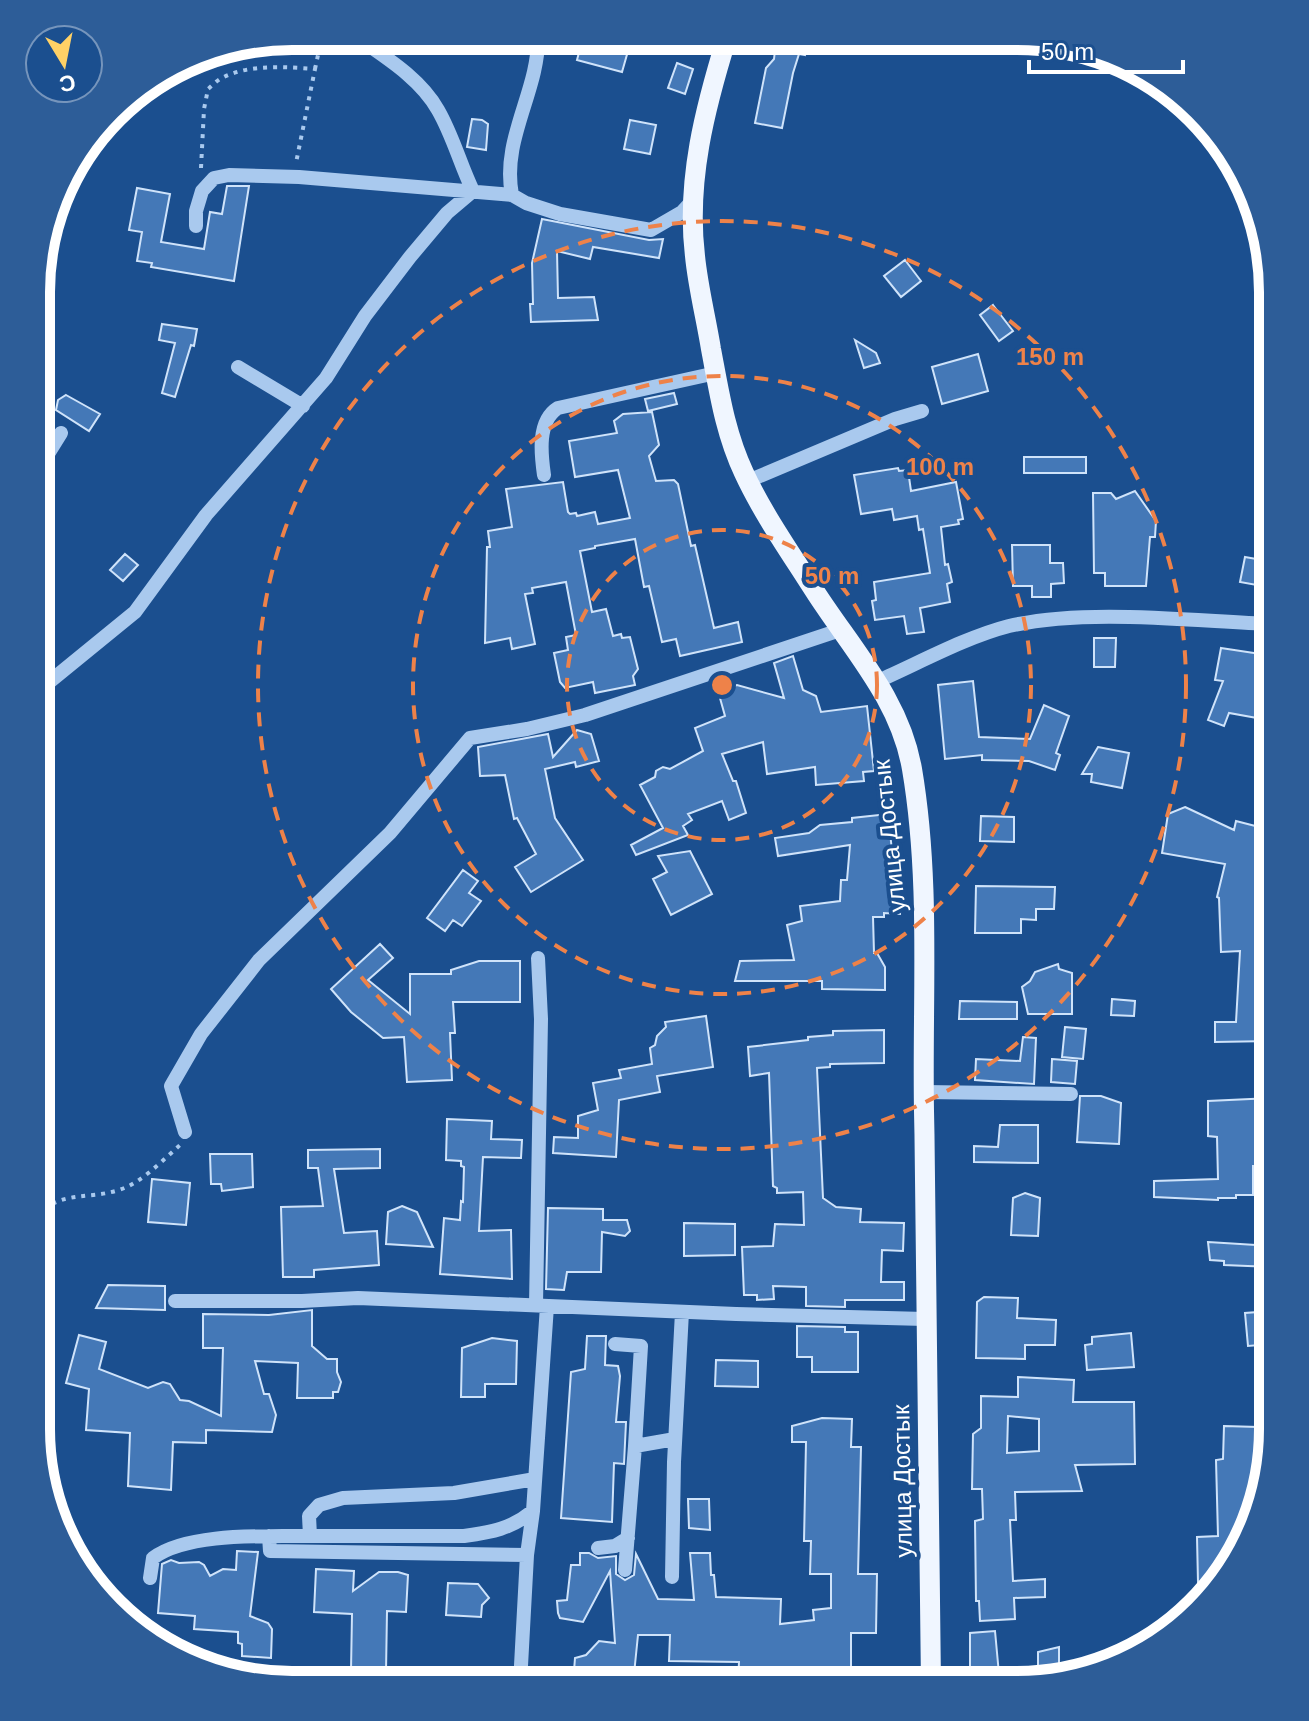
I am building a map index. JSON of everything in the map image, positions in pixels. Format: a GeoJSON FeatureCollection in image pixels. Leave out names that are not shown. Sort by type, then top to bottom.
{"type":"FeatureCollection","features":[{"type":"Feature","properties":{"kind":"main road","name":"улица Достык"},"geometry":{"type":"LineString","coordinates":[[723,50],[705,114],[697,156],[694,199],[695,255],[723,416],[748,481],[840,630],[878,681],[900,722],[911,766],[918,819],[925,932],[925,1319],[931,1671]]}},
{"type":"Feature","properties":{"kind":"street"},"geometry":{"type":"LineString","coordinates":[[375,50],[398,66],[437,107],[473,191]]}},
{"type":"Feature","properties":{"kind":"street"},"geometry":{"type":"LineString","coordinates":[[512,195],[509,181],[511,151],[532,80],[536,50]]}},
{"type":"Feature","properties":{"kind":"street"},"geometry":{"type":"LineString","coordinates":[[196,226],[196,211],[202,191],[214,178],[229,175],[293,177],[512,195],[560,214],[651,230],[668,222],[694,199]]}},
{"type":"Feature","properties":{"kind":"street"},"geometry":{"type":"LineString","coordinates":[[50,681],[135,612],[206,515],[326,378],[365,316],[410,257],[447,213],[473,191]]}},
{"type":"Feature","properties":{"kind":"street"},"geometry":{"type":"LineString","coordinates":[[238,367],[303,406]]}},
{"type":"Feature","properties":{"kind":"street"},"geometry":{"type":"LineString","coordinates":[[544,475],[541,451],[546,419],[558,408],[716,373]]}},
{"type":"Feature","properties":{"kind":"street"},"geometry":{"type":"LineString","coordinates":[[748,481],[895,419],[922,411]]}},
{"type":"Feature","properties":{"kind":"street"},"geometry":{"type":"LineString","coordinates":[[50,451],[61,433]]}},
{"type":"Feature","properties":{"kind":"street"},"geometry":{"type":"LineString","coordinates":[[878,681],[974,639],[1006,627],[1029,623],[1105,617],[1259,623]]}},
{"type":"Feature","properties":{"kind":"street"},"geometry":{"type":"LineString","coordinates":[[185,1132],[171,1086],[201,1034],[259,960],[390,833],[470,738],[585,715],[840,630]]}},
{"type":"Feature","properties":{"kind":"street"},"geometry":{"type":"LineString","coordinates":[[521,1671],[535,1479],[541,1306],[541,1019],[538,958]]}},
{"type":"Feature","properties":{"kind":"street"},"geometry":{"type":"LineString","coordinates":[[924,1092],[1071,1094]]}},
{"type":"Feature","properties":{"kind":"street"},"geometry":{"type":"LineString","coordinates":[[175,1301],[358,1298],[925,1319]]}},
{"type":"Feature","properties":{"kind":"street"},"geometry":{"type":"LineString","coordinates":[[672,1577],[682,1312]]}},
{"type":"Feature","properties":{"kind":"street"},"geometry":{"type":"LineString","coordinates":[[615,1344],[641,1346],[625,1570]]}},
{"type":"Feature","properties":{"kind":"street"},"geometry":{"type":"LineString","coordinates":[[635,1446],[675,1439]]}},
{"type":"Feature","properties":{"kind":"street"},"geometry":{"type":"LineString","coordinates":[[310,1536],[309,1516],[319,1505],[343,1498],[454,1493],[535,1479]]}},
{"type":"Feature","properties":{"kind":"street"},"geometry":{"type":"LineString","coordinates":[[150,1578],[153,1558],[164,1550],[192,1542],[269,1536],[464,1536],[500,1531],[519,1523],[533,1511]]}},
{"type":"Feature","properties":{"kind":"street"},"geometry":{"type":"LineString","coordinates":[[269,1536],[270,1551],[527,1555]]}},
{"type":"Feature","properties":{"kind":"street"},"geometry":{"type":"LineString","coordinates":[[598,1548],[615,1546],[628,1538]]}},
{"type":"Feature","properties":{"kind":"path"},"geometry":{"type":"LineString","coordinates":[[293,177],[319,50]]}},
{"type":"Feature","properties":{"kind":"path"},"geometry":{"type":"LineString","coordinates":[[202,191],[202,134],[208,89],[223,77],[246,71],[285,67],[315,69]]}},
{"type":"Feature","properties":{"kind":"path"},"geometry":{"type":"LineString","coordinates":[[50,1205],[59,1199],[117,1191],[134,1184],[181,1144],[185,1132]]}},
{"type":"Feature","properties":{"kind":"building"},"geometry":{"type":"Polygon","coordinates":[[[580,50],[628,50],[622,72],[577,60],[580,50]]]}},
{"type":"Feature","properties":{"kind":"building"},"geometry":{"type":"Polygon","coordinates":[[[775,50],[806,50],[805,55],[799,54],[793,73],[782,128],[755,123],[766,68],[774,59],[775,50]]]}},
{"type":"Feature","properties":{"kind":"building"},"geometry":{"type":"Polygon","coordinates":[[[677,63],[693,69],[685,94],[668,88],[677,63]]]}},
{"type":"Feature","properties":{"kind":"building"},"geometry":{"type":"Polygon","coordinates":[[[472,119],[488,124],[486,150],[467,147],[472,119]]]}},
{"type":"Feature","properties":{"kind":"building"},"geometry":{"type":"Polygon","coordinates":[[[630,120],[656,125],[650,154],[624,149],[630,120]]]}},
{"type":"Feature","properties":{"kind":"building"},"geometry":{"type":"Polygon","coordinates":[[[227,186],[249,186],[234,281],[151,267],[152,263],[137,261],[142,232],[129,230],[137,188],[170,194],[161,242],[204,249],[210,212],[222,214],[227,186]]]}},
{"type":"Feature","properties":{"kind":"building"},"geometry":{"type":"Polygon","coordinates":[[[542,219],[649,240],[663,239],[659,258],[593,247],[590,259],[557,251],[558,298],[594,297],[598,320],[531,322],[532,263],[542,219]]]}},
{"type":"Feature","properties":{"kind":"building"},"geometry":{"type":"Polygon","coordinates":[[[905,260],[921,281],[901,297],[884,276],[905,260]]]}},
{"type":"Feature","properties":{"kind":"building"},"geometry":{"type":"Polygon","coordinates":[[[993,305],[1013,331],[999,341],[980,315],[993,305]]]}},
{"type":"Feature","properties":{"kind":"building"},"geometry":{"type":"Polygon","coordinates":[[[162,324],[197,329],[175,397],[162,393],[175,343],[159,340],[162,324]]]}},
{"type":"Feature","properties":{"kind":"building"},"geometry":{"type":"Polygon","coordinates":[[[855,340],[876,353],[880,363],[864,368],[855,340]]]}},
{"type":"Feature","properties":{"kind":"building"},"geometry":{"type":"Polygon","coordinates":[[[978,354],[988,391],[942,404],[932,367],[978,354]]]}},
{"type":"Feature","properties":{"kind":"building"},"geometry":{"type":"Polygon","coordinates":[[[674,393],[677,404],[648,411],[645,399],[674,393]]]}},
{"type":"Feature","properties":{"kind":"building"},"geometry":{"type":"Polygon","coordinates":[[[66,395],[100,414],[89,431],[56,410],[58,400],[66,395]]]}},
{"type":"Feature","properties":{"kind":"building"},"geometry":{"type":"Polygon","coordinates":[[[652,412],[659,445],[649,456],[656,481],[674,480],[678,484],[691,546],[695,545],[714,628],[738,622],[742,642],[680,656],[676,639],[662,642],[649,586],[644,587],[635,539],[595,546],[580,551],[592,612],[606,609],[613,636],[621,634],[622,638],[630,637],[638,669],[633,676],[635,685],[595,693],[593,682],[565,688],[560,682],[554,653],[568,650],[566,637],[576,635],[566,582],[532,588],[533,593],[525,594],[535,644],[512,649],[510,638],[485,643],[487,547],[490,547],[488,531],[512,527],[506,489],[563,482],[570,514],[576,513],[577,516],[595,512],[598,524],[630,518],[618,470],[575,477],[569,441],[617,433],[614,421],[623,414],[652,412]]]}},
{"type":"Feature","properties":{"kind":"building"},"geometry":{"type":"Polygon","coordinates":[[[1024,457],[1086,457],[1086,473],[1024,473],[1024,457]]]}},
{"type":"Feature","properties":{"kind":"building"},"geometry":{"type":"Polygon","coordinates":[[[898,468],[899,471],[908,470],[911,491],[956,482],[963,519],[958,520],[959,524],[941,527],[945,565],[948,564],[952,582],[947,584],[950,602],[920,608],[924,632],[907,634],[904,616],[875,620],[872,601],[876,600],[874,582],[930,573],[923,529],[919,530],[917,516],[894,520],[892,509],[861,514],[854,475],[898,468]]]}},
{"type":"Feature","properties":{"kind":"building"},"geometry":{"type":"Polygon","coordinates":[[[1135,491],[1156,521],[1155,537],[1150,537],[1146,586],[1105,586],[1105,573],[1094,573],[1093,493],[1111,493],[1116,499],[1135,491]]]}},
{"type":"Feature","properties":{"kind":"building"},"geometry":{"type":"Polygon","coordinates":[[[1012,545],[1050,545],[1050,563],[1063,563],[1064,583],[1051,584],[1051,597],[1032,597],[1032,586],[1013,586],[1012,545]]]}},
{"type":"Feature","properties":{"kind":"building"},"geometry":{"type":"Polygon","coordinates":[[[125,554],[138,565],[123,581],[110,570],[125,554]]]}},
{"type":"Feature","properties":{"kind":"building"},"geometry":{"type":"Polygon","coordinates":[[[1245,557],[1259,559],[1259,585],[1240,582],[1245,557]]]}},
{"type":"Feature","properties":{"kind":"building"},"geometry":{"type":"Polygon","coordinates":[[[1094,638],[1116,638],[1115,667],[1094,667],[1094,638]]]}},
{"type":"Feature","properties":{"kind":"building"},"geometry":{"type":"Polygon","coordinates":[[[1221,648],[1259,654],[1259,718],[1229,713],[1224,726],[1208,720],[1223,681],[1215,680],[1221,648]]]}},
{"type":"Feature","properties":{"kind":"building"},"geometry":{"type":"Polygon","coordinates":[[[793,656],[803,690],[816,696],[821,712],[867,706],[874,771],[863,772],[864,781],[816,785],[815,767],[767,774],[763,742],[722,754],[733,781],[736,781],[746,813],[729,820],[722,801],[688,814],[692,820],[683,826],[688,835],[636,855],[631,845],[663,828],[640,785],[655,777],[656,771],[663,767],[670,769],[703,751],[695,728],[725,716],[718,691],[737,685],[784,698],[774,663],[793,656]]]}},
{"type":"Feature","properties":{"kind":"building"},"geometry":{"type":"Polygon","coordinates":[[[973,681],[979,737],[1030,739],[1044,705],[1069,716],[1056,753],[1060,755],[1055,770],[1029,761],[982,760],[982,755],[945,759],[938,685],[973,681]]]}},
{"type":"Feature","properties":{"kind":"building"},"geometry":{"type":"Polygon","coordinates":[[[577,730],[591,734],[599,761],[576,767],[575,762],[545,769],[555,818],[583,860],[531,892],[515,867],[536,854],[517,818],[514,819],[505,775],[480,776],[478,747],[548,734],[553,757],[577,730]]]}},
{"type":"Feature","properties":{"kind":"building"},"geometry":{"type":"Polygon","coordinates":[[[1098,747],[1129,753],[1122,788],[1091,782],[1092,774],[1082,774],[1098,747]]]}},
{"type":"Feature","properties":{"kind":"building"},"geometry":{"type":"Polygon","coordinates":[[[1185,807],[1234,830],[1236,821],[1259,827],[1258,1041],[1215,1042],[1215,1022],[1236,1022],[1240,951],[1221,952],[1217,897],[1225,864],[1162,853],[1168,814],[1185,807]]]}},
{"type":"Feature","properties":{"kind":"building"},"geometry":{"type":"Polygon","coordinates":[[[888,814],[893,860],[899,861],[897,885],[902,886],[900,914],[884,913],[884,917],[873,917],[874,953],[885,967],[885,990],[822,989],[822,981],[735,981],[740,961],[794,960],[787,925],[802,921],[800,906],[840,901],[841,880],[847,880],[850,845],[778,856],[775,838],[809,833],[820,825],[852,822],[852,818],[888,814]]]}},
{"type":"Feature","properties":{"kind":"building"},"geometry":{"type":"Polygon","coordinates":[[[981,816],[1014,817],[1014,842],[980,841],[981,816]]]}},
{"type":"Feature","properties":{"kind":"building"},"geometry":{"type":"Polygon","coordinates":[[[690,851],[712,894],[671,915],[653,879],[667,872],[658,856],[690,851]]]}},
{"type":"Feature","properties":{"kind":"building"},"geometry":{"type":"Polygon","coordinates":[[[463,870],[478,881],[469,893],[481,901],[462,926],[453,920],[445,931],[427,918],[463,870]]]}},
{"type":"Feature","properties":{"kind":"building"},"geometry":{"type":"Polygon","coordinates":[[[976,886],[1055,887],[1054,909],[1036,909],[1036,920],[1021,919],[1021,933],[975,933],[976,886]]]}},
{"type":"Feature","properties":{"kind":"building"},"geometry":{"type":"Polygon","coordinates":[[[380,944],[393,958],[368,980],[410,1014],[410,974],[451,974],[451,970],[479,961],[520,961],[520,1002],[453,1002],[455,1033],[450,1033],[452,1080],[407,1082],[404,1037],[383,1038],[351,1012],[331,989],[380,944]]]}},
{"type":"Feature","properties":{"kind":"building"},"geometry":{"type":"Polygon","coordinates":[[[1058,964],[1059,969],[1072,973],[1072,1014],[1028,1014],[1022,987],[1035,972],[1058,964]]]}},
{"type":"Feature","properties":{"kind":"building"},"geometry":{"type":"Polygon","coordinates":[[[1112,999],[1135,1001],[1134,1016],[1111,1015],[1112,999]]]}},
{"type":"Feature","properties":{"kind":"building"},"geometry":{"type":"Polygon","coordinates":[[[960,1001],[1017,1002],[1017,1019],[959,1019],[960,1001]]]}},
{"type":"Feature","properties":{"kind":"building"},"geometry":{"type":"Polygon","coordinates":[[[706,1016],[713,1067],[657,1076],[660,1092],[619,1100],[616,1157],[553,1153],[554,1137],[578,1138],[578,1116],[598,1110],[593,1083],[621,1078],[619,1070],[652,1064],[650,1048],[666,1027],[665,1022],[706,1016]]]}},
{"type":"Feature","properties":{"kind":"building"},"geometry":{"type":"Polygon","coordinates":[[[1065,1027],[1086,1029],[1083,1059],[1062,1057],[1065,1027]]]}},
{"type":"Feature","properties":{"kind":"building"},"geometry":{"type":"Polygon","coordinates":[[[884,1030],[884,1063],[830,1064],[830,1067],[817,1068],[823,1198],[836,1207],[861,1209],[860,1222],[904,1223],[903,1251],[882,1250],[881,1282],[904,1282],[904,1300],[845,1300],[845,1307],[806,1306],[806,1287],[773,1286],[774,1299],[757,1300],[757,1295],[744,1295],[742,1247],[773,1246],[775,1224],[804,1225],[803,1192],[777,1193],[777,1188],[773,1186],[769,1073],[750,1076],[748,1047],[808,1040],[808,1037],[833,1035],[833,1031],[884,1030]]]}},
{"type":"Feature","properties":{"kind":"building"},"geometry":{"type":"Polygon","coordinates":[[[1023,1037],[1036,1038],[1034,1084],[975,1080],[976,1059],[1020,1061],[1023,1037]]]}},
{"type":"Feature","properties":{"kind":"building"},"geometry":{"type":"Polygon","coordinates":[[[1052,1059],[1077,1061],[1075,1084],[1051,1082],[1052,1059]]]}},
{"type":"Feature","properties":{"kind":"building"},"geometry":{"type":"Polygon","coordinates":[[[1080,1096],[1101,1096],[1121,1103],[1119,1144],[1077,1142],[1080,1096]]]}},
{"type":"Feature","properties":{"kind":"building"},"geometry":{"type":"Polygon","coordinates":[[[1258,1099],[1258,1166],[1253,1166],[1253,1195],[1236,1195],[1236,1198],[1218,1200],[1154,1197],[1154,1181],[1218,1179],[1217,1137],[1208,1136],[1208,1101],[1258,1099]]]}},
{"type":"Feature","properties":{"kind":"building"},"geometry":{"type":"Polygon","coordinates":[[[447,1119],[492,1121],[491,1139],[522,1140],[521,1158],[483,1157],[479,1231],[511,1230],[512,1279],[440,1274],[444,1218],[460,1220],[463,1202],[464,1167],[461,1161],[446,1160],[447,1119]]]}},
{"type":"Feature","properties":{"kind":"building"},"geometry":{"type":"Polygon","coordinates":[[[1000,1125],[1038,1125],[1038,1163],[974,1162],[974,1146],[998,1147],[1000,1125]]]}},
{"type":"Feature","properties":{"kind":"building"},"geometry":{"type":"Polygon","coordinates":[[[380,1149],[380,1168],[334,1169],[344,1233],[377,1231],[379,1265],[314,1270],[314,1277],[283,1277],[281,1207],[323,1206],[318,1168],[308,1168],[308,1150],[380,1149]]]}},
{"type":"Feature","properties":{"kind":"building"},"geometry":{"type":"Polygon","coordinates":[[[210,1154],[252,1154],[253,1187],[222,1191],[221,1184],[211,1184],[210,1154]]]}},
{"type":"Feature","properties":{"kind":"building"},"geometry":{"type":"Polygon","coordinates":[[[152,1179],[190,1183],[186,1225],[148,1222],[152,1179]]]}},
{"type":"Feature","properties":{"kind":"building"},"geometry":{"type":"Polygon","coordinates":[[[1025,1193],[1040,1198],[1038,1236],[1011,1235],[1013,1198],[1025,1193]]]}},
{"type":"Feature","properties":{"kind":"building"},"geometry":{"type":"Polygon","coordinates":[[[402,1206],[417,1212],[433,1247],[386,1244],[388,1212],[402,1206]]]}},
{"type":"Feature","properties":{"kind":"building"},"geometry":{"type":"Polygon","coordinates":[[[548,1208],[603,1209],[603,1220],[627,1220],[630,1231],[625,1236],[602,1232],[601,1272],[567,1272],[564,1290],[546,1289],[548,1208]]]}},
{"type":"Feature","properties":{"kind":"building"},"geometry":{"type":"Polygon","coordinates":[[[684,1223],[735,1224],[735,1255],[684,1256],[684,1223]]]}},
{"type":"Feature","properties":{"kind":"building"},"geometry":{"type":"Polygon","coordinates":[[[1208,1242],[1258,1245],[1258,1266],[1224,1265],[1224,1261],[1210,1260],[1208,1242]]]}},
{"type":"Feature","properties":{"kind":"building"},"geometry":{"type":"Polygon","coordinates":[[[108,1285],[165,1286],[165,1310],[96,1308],[108,1285]]]}},
{"type":"Feature","properties":{"kind":"building"},"geometry":{"type":"Polygon","coordinates":[[[984,1297],[1018,1298],[1017,1318],[1056,1320],[1055,1345],[1025,1345],[1025,1359],[976,1358],[977,1302],[984,1297]]]}},
{"type":"Feature","properties":{"kind":"building"},"geometry":{"type":"Polygon","coordinates":[[[312,1310],[312,1346],[327,1359],[337,1359],[341,1382],[338,1392],[333,1392],[333,1398],[297,1398],[298,1363],[255,1361],[264,1394],[269,1394],[276,1415],[272,1432],[206,1430],[206,1443],[173,1442],[171,1490],[128,1486],[130,1433],[86,1430],[89,1389],[66,1383],[79,1335],[106,1342],[99,1369],[148,1388],[163,1382],[170,1384],[180,1400],[221,1416],[223,1348],[203,1348],[203,1314],[269,1315],[312,1310]]]}},
{"type":"Feature","properties":{"kind":"building"},"geometry":{"type":"Polygon","coordinates":[[[1258,1312],[1258,1345],[1248,1346],[1245,1313],[1258,1312]]]}},
{"type":"Feature","properties":{"kind":"building"},"geometry":{"type":"Polygon","coordinates":[[[797,1326],[845,1327],[845,1332],[858,1332],[858,1372],[812,1372],[812,1357],[797,1357],[797,1326]]]}},
{"type":"Feature","properties":{"kind":"building"},"geometry":{"type":"Polygon","coordinates":[[[1131,1333],[1134,1367],[1087,1370],[1085,1345],[1092,1344],[1092,1337],[1131,1333]]]}},
{"type":"Feature","properties":{"kind":"building"},"geometry":{"type":"Polygon","coordinates":[[[587,1336],[606,1336],[605,1365],[618,1366],[620,1376],[616,1422],[626,1422],[624,1464],[614,1463],[612,1522],[561,1518],[571,1372],[585,1369],[587,1336]]]}},
{"type":"Feature","properties":{"kind":"building"},"geometry":{"type":"Polygon","coordinates":[[[492,1338],[517,1341],[516,1384],[485,1384],[485,1397],[461,1397],[462,1348],[492,1338]]]}},
{"type":"Feature","properties":{"kind":"building"},"geometry":{"type":"Polygon","coordinates":[[[716,1360],[758,1361],[758,1387],[715,1386],[716,1360]]]}},
{"type":"Feature","properties":{"kind":"building"},"geometry":{"type":"Polygon","coordinates":[[[1018,1377],[1074,1380],[1073,1402],[1134,1402],[1135,1464],[1075,1465],[1082,1491],[1015,1492],[1016,1520],[1010,1520],[1013,1581],[1045,1579],[1045,1597],[1014,1598],[1015,1619],[980,1621],[979,1601],[976,1601],[975,1521],[983,1519],[982,1489],[972,1489],[973,1434],[981,1428],[981,1396],[1018,1397],[1018,1377]],[[1008,1416],[1007,1453],[1039,1451],[1039,1419],[1008,1416]]]}},
{"type":"Feature","properties":{"kind":"building"},"geometry":{"type":"Polygon","coordinates":[[[822,1418],[852,1419],[851,1447],[861,1447],[858,1574],[877,1574],[876,1633],[851,1633],[851,1671],[739,1671],[739,1662],[669,1661],[670,1635],[638,1635],[634,1671],[574,1671],[575,1658],[586,1655],[599,1641],[615,1643],[610,1571],[583,1622],[560,1618],[558,1613],[557,1601],[567,1600],[571,1565],[580,1565],[580,1553],[589,1553],[598,1558],[616,1556],[616,1574],[625,1580],[634,1575],[636,1554],[658,1599],[694,1600],[690,1553],[710,1553],[716,1597],[781,1599],[780,1624],[814,1620],[813,1610],[831,1608],[831,1574],[810,1574],[811,1541],[804,1541],[806,1442],[792,1442],[792,1426],[822,1418]]]}},
{"type":"Feature","properties":{"kind":"building"},"geometry":{"type":"Polygon","coordinates":[[[1224,1426],[1258,1427],[1254,1476],[1246,1507],[1218,1564],[1205,1582],[1198,1582],[1197,1537],[1218,1536],[1216,1460],[1223,1459],[1224,1426]]]}},
{"type":"Feature","properties":{"kind":"building"},"geometry":{"type":"Polygon","coordinates":[[[688,1499],[709,1499],[710,1530],[689,1528],[688,1499]]]}},
{"type":"Feature","properties":{"kind":"building"},"geometry":{"type":"Polygon","coordinates":[[[237,1551],[258,1552],[250,1616],[268,1623],[272,1629],[271,1658],[242,1656],[238,1632],[194,1629],[195,1616],[158,1613],[162,1564],[171,1560],[179,1563],[199,1562],[210,1576],[223,1569],[236,1570],[237,1551]]]}},
{"type":"Feature","properties":{"kind":"building"},"geometry":{"type":"Polygon","coordinates":[[[316,1569],[354,1571],[353,1591],[379,1572],[408,1575],[406,1612],[387,1611],[386,1671],[351,1671],[352,1614],[314,1612],[316,1569]]]}},
{"type":"Feature","properties":{"kind":"building"},"geometry":{"type":"Polygon","coordinates":[[[448,1583],[478,1584],[489,1598],[482,1605],[481,1617],[446,1615],[448,1583]]]}},
{"type":"Feature","properties":{"kind":"building"},"geometry":{"type":"Polygon","coordinates":[[[995,1631],[999,1671],[970,1671],[970,1633],[995,1631]]]}},
{"type":"Feature","properties":{"kind":"building"},"geometry":{"type":"Polygon","coordinates":[[[1059,1647],[1059,1666],[1038,1666],[1038,1652],[1059,1647]]]}}]}
